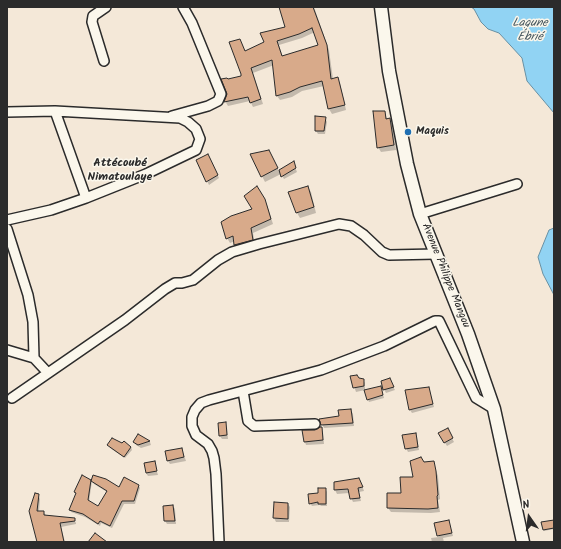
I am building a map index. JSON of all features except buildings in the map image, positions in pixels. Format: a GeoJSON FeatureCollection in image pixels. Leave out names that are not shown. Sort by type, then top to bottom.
{"type":"FeatureCollection","features":[{"type":"Feature","properties":{"kind":"street"},"geometry":{"type":"LineString","coordinates":[[104,61],[92,22],[93,16],[106,7]]}},
{"type":"Feature","properties":{"kind":"street"},"geometry":{"type":"LineString","coordinates":[[165,118],[208,106],[218,101],[221,94],[192,23],[183,7]]}},
{"type":"Feature","properties":{"kind":"street","name":"Avenue Philippe Mangou"},"geometry":{"type":"LineString","coordinates":[[381,7],[389,71],[407,164],[420,214],[472,346],[494,409],[522,542]]}},
{"type":"Feature","properties":{"kind":"street"},"geometry":{"type":"LineString","coordinates":[[55,111],[86,198]]}},
{"type":"Feature","properties":{"kind":"street"},"geometry":{"type":"LineString","coordinates":[[7,112],[55,111],[180,118],[188,122],[196,129],[200,140],[196,150],[146,174],[51,210],[7,220]]}},
{"type":"Feature","properties":{"kind":"street"},"geometry":{"type":"LineString","coordinates":[[420,214],[517,184]]}},
{"type":"Feature","properties":{"kind":"street"},"geometry":{"type":"LineString","coordinates":[[12,398],[125,320],[165,289],[175,284],[193,280],[218,260],[232,252],[339,224],[351,226],[382,252],[389,255],[436,254]]}},
{"type":"Feature","properties":{"kind":"street"},"geometry":{"type":"LineString","coordinates":[[7,229],[28,295],[33,322],[34,358]]}},
{"type":"Feature","properties":{"kind":"street"},"geometry":{"type":"LineString","coordinates":[[219,542],[214,458],[208,444],[196,435],[192,426],[192,417],[200,403],[321,370],[384,346],[435,321],[439,321],[476,398],[494,409]]}},
{"type":"Feature","properties":{"kind":"street"},"geometry":{"type":"LineString","coordinates":[[7,350],[34,358],[48,373]]}},
{"type":"Feature","properties":{"kind":"street"},"geometry":{"type":"LineString","coordinates":[[243,391],[248,421],[254,426],[315,424]]}},
{"type":"Feature","properties":{"kind":"water","name":"Lagune Ébrié"},"geometry":{"type":"Polygon","coordinates":[[[471,7],[554,7],[554,113],[527,81],[522,58],[499,33],[488,29],[481,22],[474,9],[471,7]]]}},
{"type":"Feature","properties":{"kind":"water"},"geometry":{"type":"Polygon","coordinates":[[[554,228],[554,295],[543,274],[538,257],[549,230],[554,228]]]}},
{"type":"Feature","properties":{"kind":"place","name":"Maquis"},"geometry":{"type":"Point","coordinates":[408,132]}},
{"type":"Feature","properties":{"kind":"district","name":"Attécoubé Nimatoulaye"},"geometry":{"type":"Point","coordinates":[120,171]}}]}
